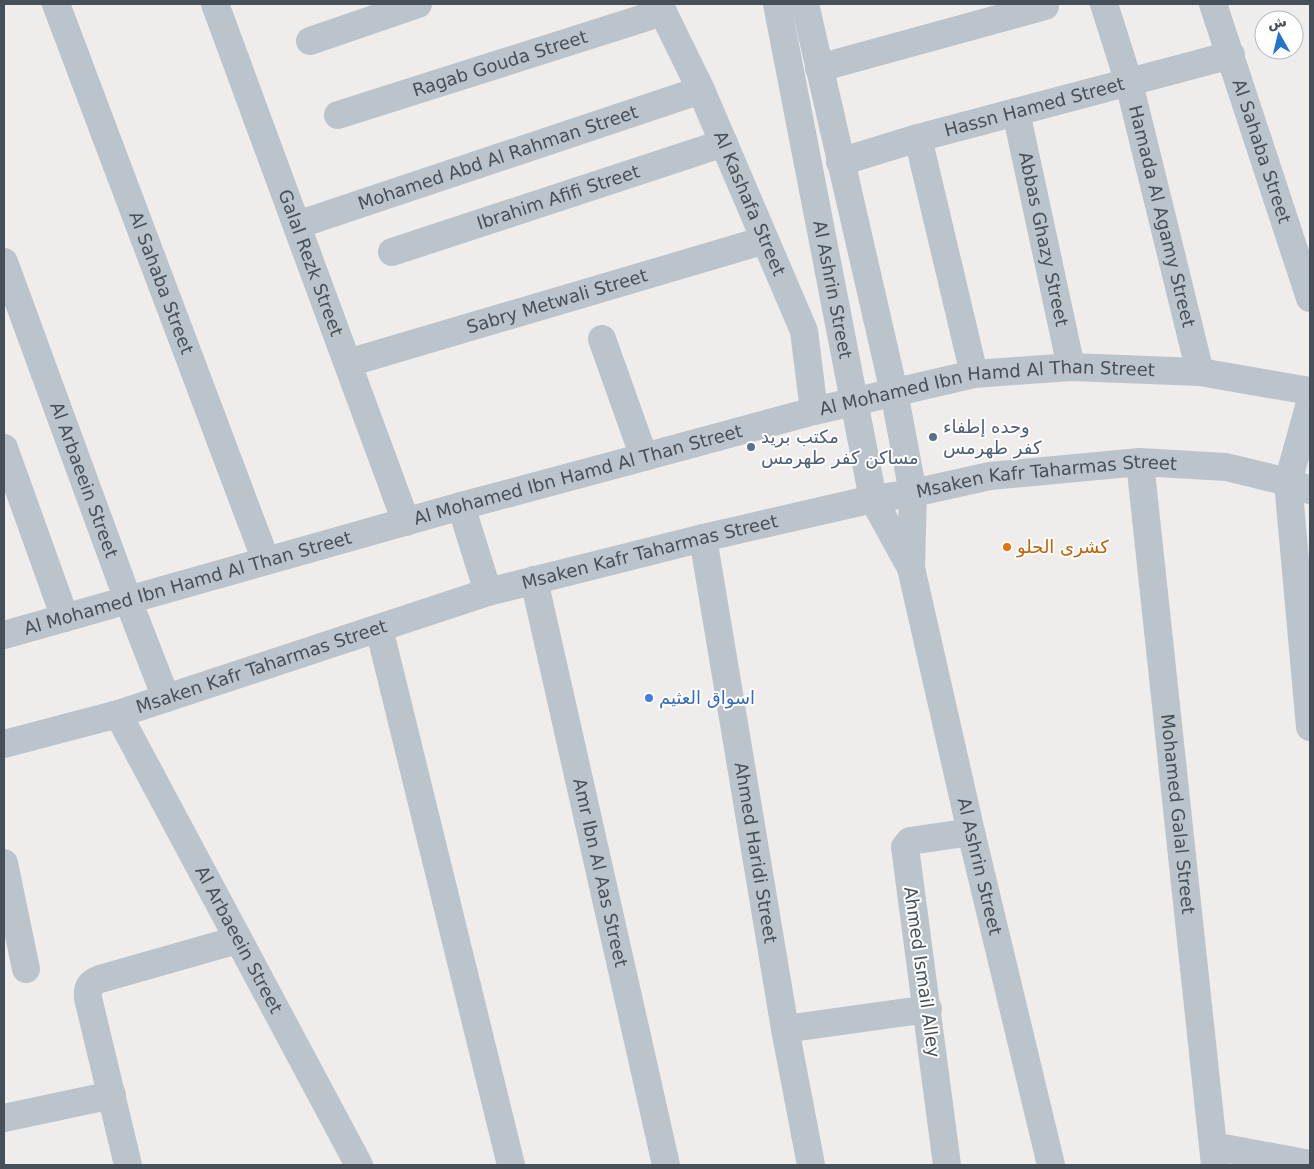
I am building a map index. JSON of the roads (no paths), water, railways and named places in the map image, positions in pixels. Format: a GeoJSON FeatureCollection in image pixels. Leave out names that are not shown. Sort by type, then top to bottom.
{"type":"FeatureCollection","features":[{"type":"Feature","properties":{"kind":"street","name":"Al Sahaba Street"},"geometry":{"type":"LineString","coordinates":[[56,4],[266,561]]}},
{"type":"Feature","properties":{"kind":"street","name":"Galal Rezk Street"},"geometry":{"type":"LineString","coordinates":[[215,4],[406,522]]}},
{"type":"Feature","properties":{"kind":"street"},"geometry":{"type":"LineString","coordinates":[[310,41],[418,4]]}},
{"type":"Feature","properties":{"kind":"street","name":"Al Ashrin Street"},"geometry":{"type":"LineString","coordinates":[[777,4],[873,499],[911,568]]}},
{"type":"Feature","properties":{"kind":"street","name":"Al Ashrin Street"},"geometry":{"type":"LineString","coordinates":[[805,4],[894,392],[913,493],[911,568],[971,832],[1051,1165]]}},
{"type":"Feature","properties":{"kind":"street","name":"Hamada Al Agamy Street"},"geometry":{"type":"LineString","coordinates":[[1104,4],[1128,83],[1200,372]]}},
{"type":"Feature","properties":{"kind":"street","name":"Al Sahaba Street"},"geometry":{"type":"LineString","coordinates":[[1213,4],[1310,298]]}},
{"type":"Feature","properties":{"kind":"street"},"geometry":{"type":"LineString","coordinates":[[819,68],[1044,6]]}},
{"type":"Feature","properties":{"kind":"street","name":"Al Kashafa Street"},"geometry":{"type":"LineString","coordinates":[[661,8],[724,143],[804,331],[814,411]]}},
{"type":"Feature","properties":{"kind":"street","name":"Ragab Gouda Street"},"geometry":{"type":"LineString","coordinates":[[338,115],[661,8]]}},
{"type":"Feature","properties":{"kind":"street","name":"Hassn Hamed Street"},"geometry":{"type":"LineString","coordinates":[[840,162],[918,138],[1231,55]]}},
{"type":"Feature","properties":{"kind":"street","name":"Mohamed Abd Al Rahman Street"},"geometry":{"type":"LineString","coordinates":[[296,224],[700,90]]}},
{"type":"Feature","properties":{"kind":"street","name":"Abbas Ghazy Street"},"geometry":{"type":"LineString","coordinates":[[1016,112],[1071,367]]}},
{"type":"Feature","properties":{"kind":"street"},"geometry":{"type":"LineString","coordinates":[[918,138],[974,374]]}},
{"type":"Feature","properties":{"kind":"street","name":"Ibrahim Afifi Street"},"geometry":{"type":"LineString","coordinates":[[392,252],[724,143]]}},
{"type":"Feature","properties":{"kind":"street","name":"Sabry Metwali Street"},"geometry":{"type":"LineString","coordinates":[[348,363],[765,240]]}},
{"type":"Feature","properties":{"kind":"street","name":"Al Arbaeein Street"},"geometry":{"type":"LineString","coordinates":[[4,262],[166,698]]}},
{"type":"Feature","properties":{"kind":"street"},"geometry":{"type":"LineString","coordinates":[[602,339],[644,457]]}},
{"type":"Feature","properties":{"kind":"street","name":"Al Mohamed Ibn Hamd Al Than Street"},"geometry":{"type":"LineString","coordinates":[[4,635],[461,506],[814,411],[974,374],[1071,367],[1200,372],[1310,391]]}},
{"type":"Feature","properties":{"kind":"street"},"geometry":{"type":"LineString","coordinates":[[1310,402],[1299,486],[1310,726]]}},
{"type":"Feature","properties":{"kind":"street"},"geometry":{"type":"LineString","coordinates":[[4,448],[64,618]]}},
{"type":"Feature","properties":{"kind":"street","name":"Msaken Kafr Taharmas Street"},"geometry":{"type":"LineString","coordinates":[[4,744],[118,714],[488,592],[703,538],[873,499],[913,493],[990,476],[1140,462],[1226,467],[1299,486]]}},
{"type":"Feature","properties":{"kind":"street","name":"Mohamed Galal Street"},"geometry":{"type":"LineString","coordinates":[[1140,462],[1214,1156]]}},
{"type":"Feature","properties":{"kind":"street"},"geometry":{"type":"LineString","coordinates":[[461,506],[488,592]]}},
{"type":"Feature","properties":{"kind":"street","name":"Ahmed Haridi Street"},"geometry":{"type":"LineString","coordinates":[[703,538],[785,1029],[811,1165]]}},
{"type":"Feature","properties":{"kind":"street","name":"Amr Ibn Al Aas Street"},"geometry":{"type":"LineString","coordinates":[[534,580],[666,1165]]}},
{"type":"Feature","properties":{"kind":"street"},"geometry":{"type":"LineString","coordinates":[[379,628],[511,1165]]}},
{"type":"Feature","properties":{"kind":"street","name":"Al Arbaeein Street"},"geometry":{"type":"LineString","coordinates":[[118,714],[237,940],[349,1163]]}},
{"type":"Feature","properties":{"kind":"street","name":"Ahmed Ismail Alley"},"geometry":{"type":"LineString","coordinates":[[947,1165],[928,1009],[905,847],[910,841],[971,832]]}},
{"type":"Feature","properties":{"kind":"street"},"geometry":{"type":"LineString","coordinates":[[4,863],[26,969]]}},
{"type":"Feature","properties":{"kind":"street"},"geometry":{"type":"LineString","coordinates":[[128,1165],[88,998],[87,991],[90,984],[100,978],[237,940]]}},
{"type":"Feature","properties":{"kind":"street"},"geometry":{"type":"LineString","coordinates":[[785,1029],[928,1009]]}},
{"type":"Feature","properties":{"kind":"street"},"geometry":{"type":"LineString","coordinates":[[4,1118],[112,1095]]}},
{"type":"Feature","properties":{"kind":"street"},"geometry":{"type":"LineString","coordinates":[[1214,1156],[1310,1164]]}},
{"type":"Feature","properties":{"kind":"place","name":"وحده إطفاء كفر طهرمس"},"geometry":{"type":"Point","coordinates":[933,437]}},
{"type":"Feature","properties":{"kind":"place","name":"مكتب بريد مساكن كفر طهرمس"},"geometry":{"type":"Point","coordinates":[751,447]}},
{"type":"Feature","properties":{"kind":"place","name":"كشرى الحلو"},"geometry":{"type":"Point","coordinates":[1007,547]}},
{"type":"Feature","properties":{"kind":"place","name":"اسواق العثيم"},"geometry":{"type":"Point","coordinates":[649,698]}}]}
